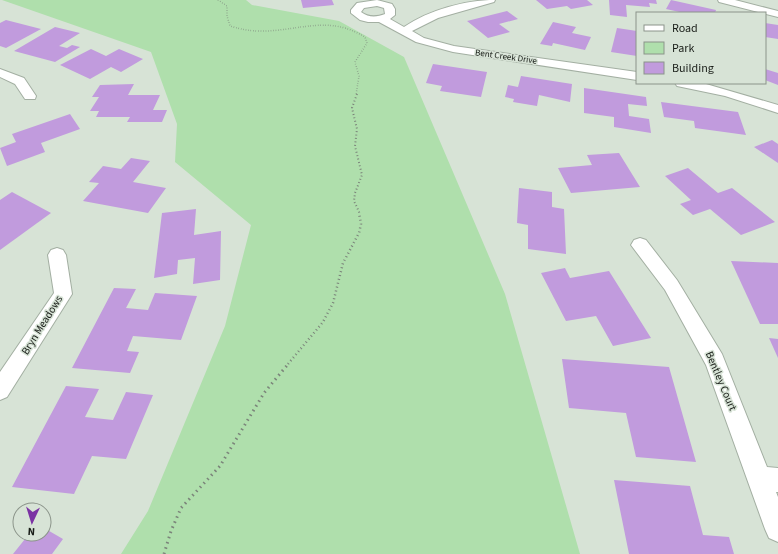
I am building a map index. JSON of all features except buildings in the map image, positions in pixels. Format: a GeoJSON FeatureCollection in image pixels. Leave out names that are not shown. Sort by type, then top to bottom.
{"type":"FeatureCollection","features":[{"type":"Feature","properties":{"kind":"street"},"geometry":{"type":"LineString","coordinates":[[404,32],[425,20],[490,0]]}},
{"type":"Feature","properties":{"kind":"street"},"geometry":{"type":"LineString","coordinates":[[723,0],[778,14]]}},
{"type":"Feature","properties":{"kind":"street"},"geometry":{"type":"LineString","coordinates":[[365,2],[383,4],[390,8],[391,12],[381,19],[368,19],[358,16],[356,10],[365,2]]}},
{"type":"Feature","properties":{"kind":"street","name":"Bent Creek Drive"},"geometry":{"type":"LineString","coordinates":[[381,19],[420,40],[453,49],[636,76]]}},
{"type":"Feature","properties":{"kind":"street"},"geometry":{"type":"LineString","coordinates":[[0,74],[20,80],[30,96]]}},
{"type":"Feature","properties":{"kind":"street"},"geometry":{"type":"LineString","coordinates":[[686,84],[752,100],[778,109]]}},
{"type":"Feature","properties":{"kind":"street","name":"Bentley Court"},"geometry":{"type":"LineString","coordinates":[[640,245],[671,285],[715,361],[769,480],[778,529]]}},
{"type":"Feature","properties":{"kind":"street","name":"Bryn Meadows"},"geometry":{"type":"LineString","coordinates":[[0,390],[63,294],[57,255]]}},
{"type":"Feature","properties":{"kind":"path"},"geometry":{"type":"LineString","coordinates":[[164,554],[171,531],[181,508],[220,466],[264,393],[279,377],[323,322],[333,303],[343,264],[359,233],[361,224],[361,216],[354,201],[355,193],[362,176],[362,169],[356,146],[357,128],[352,108],[357,93],[359,76],[355,62],[367,43],[364,37],[350,30],[324,25],[260,31],[235,29],[230,26],[227,16],[227,6],[218,0]]}},
{"type":"Feature","properties":{"kind":"green space"},"geometry":{"type":"Polygon","coordinates":[[[2,0],[246,0],[252,5],[339,21],[404,57],[505,294],[580,554],[121,554],[148,511],[225,326],[251,225],[175,162],[177,124],[151,52],[2,0]]]}}]}
